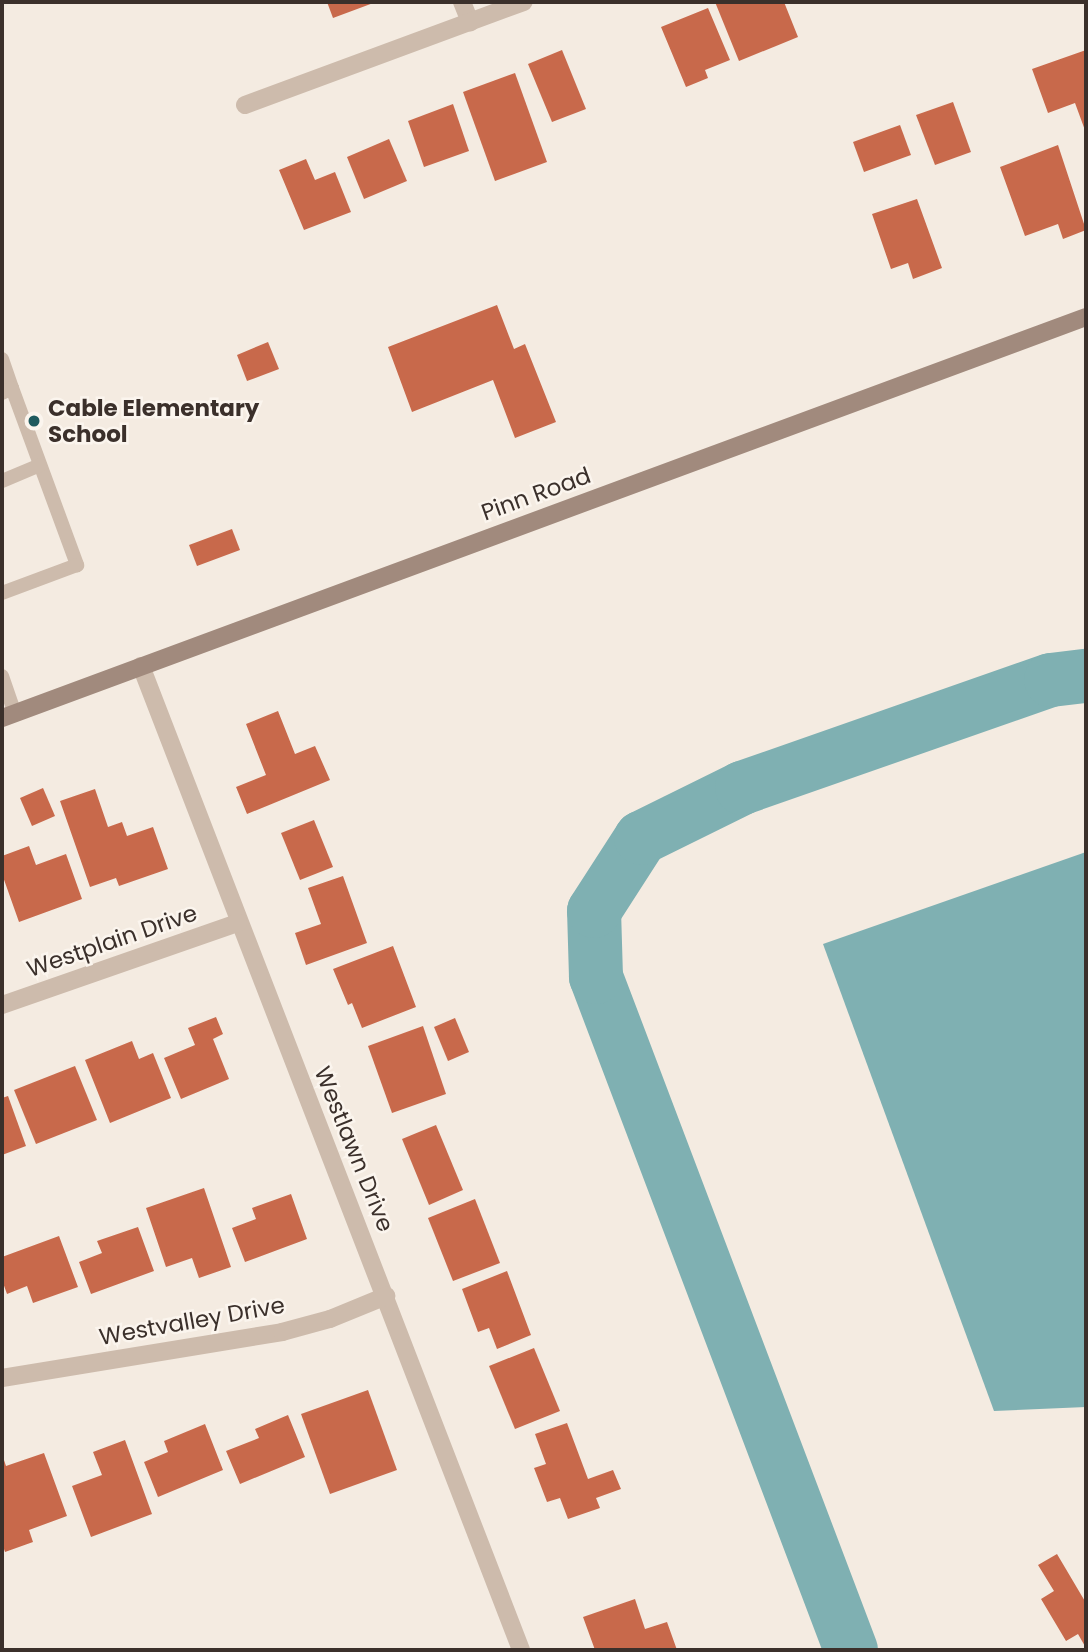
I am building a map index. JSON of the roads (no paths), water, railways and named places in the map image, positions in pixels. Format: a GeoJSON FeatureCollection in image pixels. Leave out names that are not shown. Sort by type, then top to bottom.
{"type":"FeatureCollection","features":[{"type":"Feature","properties":{"kind":"street"},"geometry":{"type":"LineString","coordinates":[[462,2],[470,22]]}},
{"type":"Feature","properties":{"kind":"street"},"geometry":{"type":"LineString","coordinates":[[245,104],[524,2]]}},
{"type":"Feature","properties":{"kind":"street","name":"Pinn Road"},"geometry":{"type":"LineString","coordinates":[[8,715],[1086,317]]}},
{"type":"Feature","properties":{"kind":"street","name":"Westlawn Drive"},"geometry":{"type":"LineString","coordinates":[[141,666],[521,1650]]}},
{"type":"Feature","properties":{"kind":"street","name":"Westplain Drive"},"geometry":{"type":"LineString","coordinates":[[2,1005],[238,923]]}},
{"type":"Feature","properties":{"kind":"street","name":"Westvalley Drive"},"geometry":{"type":"LineString","coordinates":[[2,1378],[282,1332],[330,1319],[386,1296]]}},
{"type":"Feature","properties":{"kind":"lane"},"geometry":{"type":"LineString","coordinates":[[2,359],[7,390],[40,465],[77,565],[2,593]]}},
{"type":"Feature","properties":{"kind":"lane"},"geometry":{"type":"LineString","coordinates":[[2,481],[40,465]]}},
{"type":"Feature","properties":{"kind":"lane"},"geometry":{"type":"LineString","coordinates":[[2,676],[8,715]]}},
{"type":"Feature","properties":{"kind":"water"},"geometry":{"type":"Polygon","coordinates":[[[1086,852],[1086,1407],[994,1411],[823,944],[1086,852]]]}},
{"type":"Feature","properties":{"kind":"waterway"},"geometry":{"type":"LineString","coordinates":[[851,1650],[596,977],[594,911],[641,838],[742,788],[1051,680],[1086,676]]}},
{"type":"Feature","properties":{"kind":"place","name":"Cable Elementary School"},"geometry":{"type":"Point","coordinates":[34,421]}}]}
